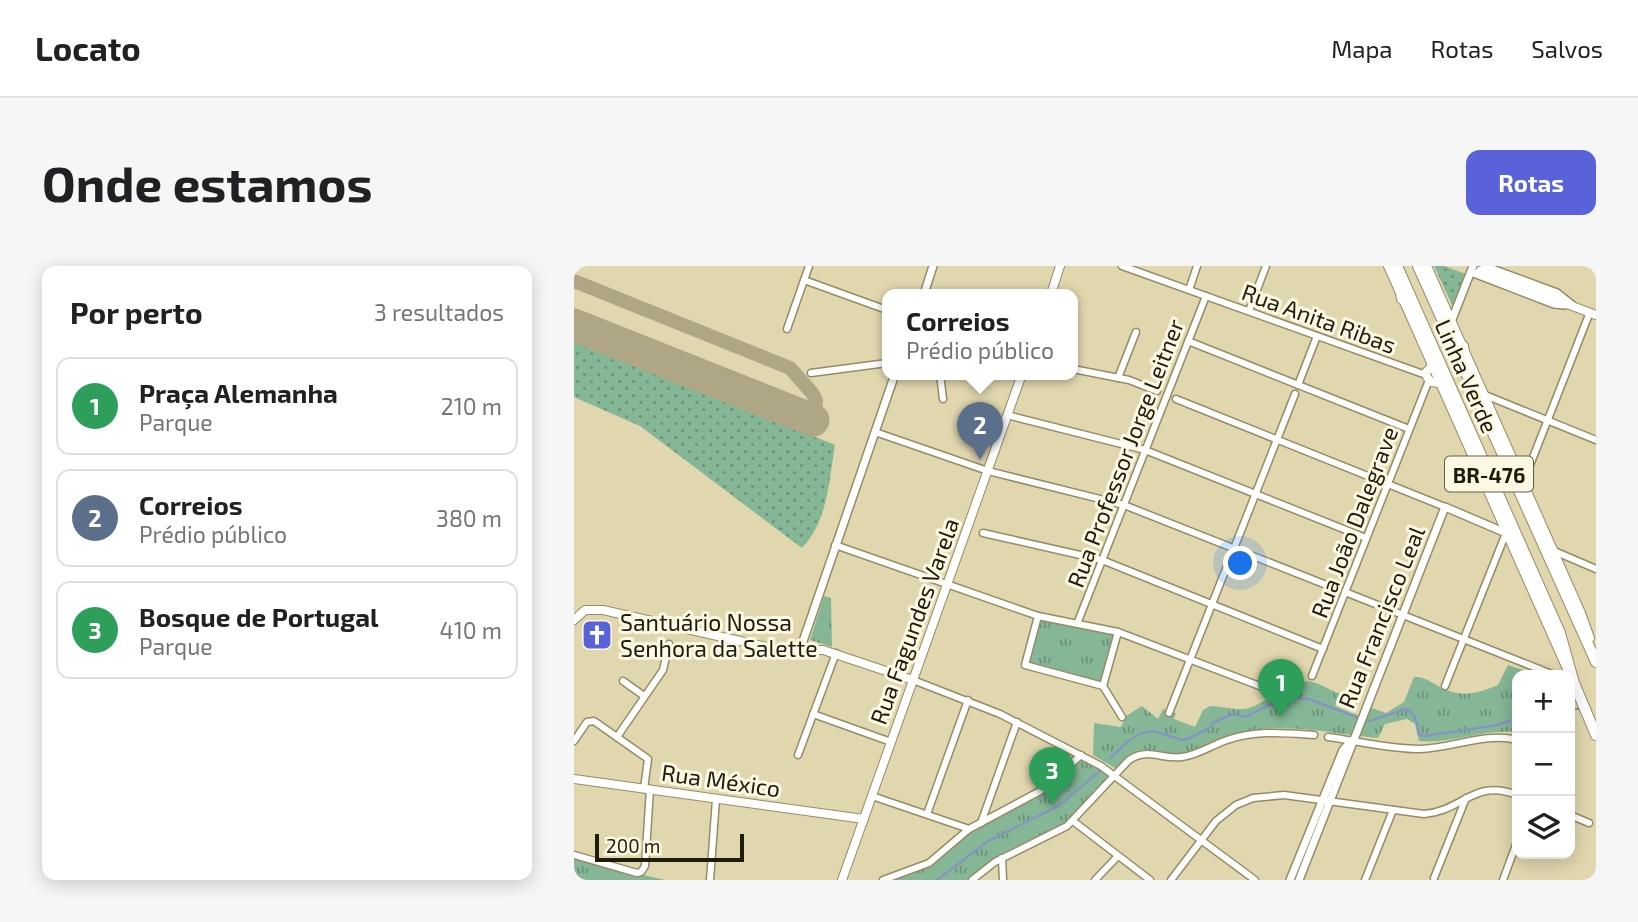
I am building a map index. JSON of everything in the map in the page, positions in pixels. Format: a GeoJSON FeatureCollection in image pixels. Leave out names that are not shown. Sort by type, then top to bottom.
{"type":"FeatureCollection","features":[{"type":"Feature","properties":{"kind":"highway","name":"Linha Verde"},"geometry":{"type":"LineString","coordinates":[[1418,266],[1596,655]]}},
{"type":"Feature","properties":{"kind":"highway","name":"Linha Verde"},"geometry":{"type":"LineString","coordinates":[[1394,267],[1560,633],[1570,670]]}},
{"type":"Feature","properties":{"kind":"highway"},"geometry":{"type":"LineString","coordinates":[[1394,267],[1402,299]]}},
{"type":"Feature","properties":{"kind":"highway"},"geometry":{"type":"LineString","coordinates":[[1463,346],[1469,382]]}},
{"type":"Feature","properties":{"kind":"highway","name":"Linha Verde"},"geometry":{"type":"LineString","coordinates":[[1575,685],[1596,735]]}},
{"type":"Feature","properties":{"kind":"main road"},"geometry":{"type":"LineString","coordinates":[[1053,289],[1060,266]]}},
{"type":"Feature","properties":{"kind":"main road"},"geometry":{"type":"LineString","coordinates":[[1427,266],[1581,613],[1596,655]]}},
{"type":"Feature","properties":{"kind":"main road"},"geometry":{"type":"LineString","coordinates":[[1477,269],[1593,313]]}},
{"type":"Feature","properties":{"kind":"main road"},"geometry":{"type":"LineString","coordinates":[[1402,299],[1567,670]]}},
{"type":"Feature","properties":{"kind":"main road"},"geometry":{"type":"LineString","coordinates":[[1432,366],[1427,377],[1440,383]]}},
{"type":"Feature","properties":{"kind":"main road","name":"Rua Fagundes Varela"},"geometry":{"type":"LineString","coordinates":[[842,880],[1020,380]]}},
{"type":"Feature","properties":{"kind":"main road"},"geometry":{"type":"LineString","coordinates":[[574,620],[585,610],[603,610],[752,644],[800,650],[819,649],[913,680]]}},
{"type":"Feature","properties":{"kind":"main road"},"geometry":{"type":"LineString","coordinates":[[1581,613],[1588,624],[1596,624]]}},
{"type":"Feature","properties":{"kind":"main road","name":"Rua México"},"geometry":{"type":"LineString","coordinates":[[574,779],[864,819]]}},
{"type":"Feature","properties":{"kind":"street"},"geometry":{"type":"LineString","coordinates":[[787,329],[809,266]]}},
{"type":"Feature","properties":{"kind":"street"},"geometry":{"type":"LineString","coordinates":[[926,289],[933,266]]}},
{"type":"Feature","properties":{"kind":"street","name":"Rua Anita Ribas"},"geometry":{"type":"LineString","coordinates":[[1122,266],[1427,377]]}},
{"type":"Feature","properties":{"kind":"street"},"geometry":{"type":"LineString","coordinates":[[1189,290],[1197,266]]}},
{"type":"Feature","properties":{"kind":"street"},"geometry":{"type":"LineString","coordinates":[[1249,312],[1266,266]]}},
{"type":"Feature","properties":{"kind":"street"},"geometry":{"type":"LineString","coordinates":[[1451,322],[1477,269]]}},
{"type":"Feature","properties":{"kind":"street"},"geometry":{"type":"LineString","coordinates":[[804,280],[882,308]]}},
{"type":"Feature","properties":{"kind":"street","name":"Rua Professor Jorge Leitner"},"geometry":{"type":"LineString","coordinates":[[1077,624],[1206,296]]}},
{"type":"Feature","properties":{"kind":"street"},"geometry":{"type":"LineString","coordinates":[[1524,483],[1593,313]]}},
{"type":"Feature","properties":{"kind":"street"},"geometry":{"type":"LineString","coordinates":[[1118,378],[1136,332]]}},
{"type":"Feature","properties":{"kind":"street"},"geometry":{"type":"LineString","coordinates":[[1298,385],[1318,336]]}},
{"type":"Feature","properties":{"kind":"street"},"geometry":{"type":"LineString","coordinates":[[1188,341],[1409,429]]}},
{"type":"Feature","properties":{"kind":"street"},"geometry":{"type":"LineString","coordinates":[[811,373],[882,364]]}},
{"type":"Feature","properties":{"kind":"street"},"geometry":{"type":"LineString","coordinates":[[1078,370],[1118,378],[1157,391]]}},
{"type":"Feature","properties":{"kind":"street","name":"Rua João Dalegrave"},"geometry":{"type":"LineString","coordinates":[[1312,676],[1427,377]]}},
{"type":"Feature","properties":{"kind":"street"},"geometry":{"type":"LineString","coordinates":[[800,650],[893,380]]}},
{"type":"Feature","properties":{"kind":"street"},"geometry":{"type":"LineString","coordinates":[[941,380],[943,399]]}},
{"type":"Feature","properties":{"kind":"street"},"geometry":{"type":"LineString","coordinates":[[1169,713],[1295,394]]}},
{"type":"Feature","properties":{"kind":"street"},"geometry":{"type":"LineString","coordinates":[[1485,395],[1596,440]]}},
{"type":"Feature","properties":{"kind":"street"},"geometry":{"type":"LineString","coordinates":[[1176,399],[1506,533],[1445,686]]}},
{"type":"Feature","properties":{"kind":"street"},"geometry":{"type":"LineString","coordinates":[[1007,415],[1145,450],[1366,538]]}},
{"type":"Feature","properties":{"kind":"street"},"geometry":{"type":"LineString","coordinates":[[875,432],[988,471],[1124,505],[1334,588]]}},
{"type":"Feature","properties":{"kind":"street","name":"Rua Francisco Leal"},"geometry":{"type":"LineString","coordinates":[[1326,801],[1343,750],[1352,740],[1445,508]]}},
{"type":"Feature","properties":{"kind":"street"},"geometry":{"type":"LineString","coordinates":[[1486,524],[1499,519]]}},
{"type":"Feature","properties":{"kind":"street"},"geometry":{"type":"LineString","coordinates":[[983,533],[1102,560],[1323,649]]}},
{"type":"Feature","properties":{"kind":"street"},"geometry":{"type":"LineString","coordinates":[[1501,547],[1511,544]]}},
{"type":"Feature","properties":{"kind":"street"},"geometry":{"type":"LineString","coordinates":[[835,545],[1038,616],[1118,632],[1278,693]]}},
{"type":"Feature","properties":{"kind":"street"},"geometry":{"type":"LineString","coordinates":[[1554,551],[1596,569]]}},
{"type":"Feature","properties":{"kind":"street"},"geometry":{"type":"LineString","coordinates":[[1345,592],[1542,670]]}},
{"type":"Feature","properties":{"kind":"street"},"geometry":{"type":"LineString","coordinates":[[1038,616],[1025,665],[1103,686],[1122,717]]}},
{"type":"Feature","properties":{"kind":"street"},"geometry":{"type":"LineString","coordinates":[[1103,686],[1118,632]]}},
{"type":"Feature","properties":{"kind":"street"},"geometry":{"type":"LineString","coordinates":[[617,737],[663,670],[670,644]]}},
{"type":"Feature","properties":{"kind":"street"},"geometry":{"type":"LineString","coordinates":[[798,755],[836,653]]}},
{"type":"Feature","properties":{"kind":"street"},"geometry":{"type":"LineString","coordinates":[[913,680],[1017,722],[1116,775],[1255,880]]}},
{"type":"Feature","properties":{"kind":"street"},"geometry":{"type":"LineString","coordinates":[[623,681],[644,696]]}},
{"type":"Feature","properties":{"kind":"street"},"geometry":{"type":"LineString","coordinates":[[927,814],[968,700]]}},
{"type":"Feature","properties":{"kind":"street"},"geometry":{"type":"LineString","coordinates":[[813,714],[891,742]]}},
{"type":"Feature","properties":{"kind":"street"},"geometry":{"type":"LineString","coordinates":[[574,741],[592,720],[648,760],[645,866],[641,872],[574,855]]}},
{"type":"Feature","properties":{"kind":"street"},"geometry":{"type":"LineString","coordinates":[[981,823],[1017,722]]}},
{"type":"Feature","properties":{"kind":"street"},"geometry":{"type":"LineString","coordinates":[[972,880],[1002,858],[1061,830],[1073,821],[1129,760],[1143,754],[1184,757],[1253,733],[1314,735]]}},
{"type":"Feature","properties":{"kind":"street"},"geometry":{"type":"LineString","coordinates":[[1328,737],[1422,749],[1484,738],[1512,740]]}},
{"type":"Feature","properties":{"kind":"street"},"geometry":{"type":"LineString","coordinates":[[883,880],[929,863],[969,829],[1042,790],[1081,755]]}},
{"type":"Feature","properties":{"kind":"street"},"geometry":{"type":"LineString","coordinates":[[1171,880],[1221,816],[1236,805],[1253,798],[1276,794],[1430,814],[1490,789],[1512,793]]}},
{"type":"Feature","properties":{"kind":"street"},"geometry":{"type":"LineString","coordinates":[[872,796],[969,829]]}},
{"type":"Feature","properties":{"kind":"street"},"geometry":{"type":"LineString","coordinates":[[1434,878],[1466,798]]}},
{"type":"Feature","properties":{"kind":"street"},"geometry":{"type":"LineString","coordinates":[[710,880],[716,799]]}},
{"type":"Feature","properties":{"kind":"street"},"geometry":{"type":"LineString","coordinates":[[1290,880],[1326,801]]}},
{"type":"Feature","properties":{"kind":"street"},"geometry":{"type":"LineString","coordinates":[[1299,880],[1326,801]]}},
{"type":"Feature","properties":{"kind":"street"},"geometry":{"type":"LineString","coordinates":[[1365,880],[1393,810]]}},
{"type":"Feature","properties":{"kind":"street"},"geometry":{"type":"LineString","coordinates":[[1575,817],[1589,823]]}},
{"type":"Feature","properties":{"kind":"street"},"geometry":{"type":"LineString","coordinates":[[1073,821],[1150,880]]}},
{"type":"Feature","properties":{"kind":"street"},"geometry":{"type":"LineString","coordinates":[[1096,880],[1118,856]]}},
{"type":"Feature","properties":{"kind":"street"},"geometry":{"type":"LineString","coordinates":[[1503,880],[1512,856]]}},
{"type":"Feature","properties":{"kind":"street"},"geometry":{"type":"LineString","coordinates":[[1002,858],[1003,880]]}},
{"type":"Feature","properties":{"kind":"green space"},"geometry":{"type":"Polygon","coordinates":[[[1434,266],[1444,266],[1466,274],[1453,307],[1434,266]]]}},
{"type":"Feature","properties":{"kind":"green space"},"geometry":{"type":"Polygon","coordinates":[[[574,339],[835,445],[822,513],[811,537],[802,548],[640,426],[574,397],[574,339]]]}},
{"type":"Feature","properties":{"kind":"green space"},"geometry":{"type":"Polygon","coordinates":[[[824,596],[831,598],[832,647],[810,640],[824,596]]]}},
{"type":"Feature","properties":{"kind":"green space"},"geometry":{"type":"Polygon","coordinates":[[[1041,621],[1114,635],[1102,682],[1029,664],[1041,621]]]}},
{"type":"Feature","properties":{"kind":"green space"},"geometry":{"type":"Polygon","coordinates":[[[1508,665],[1523,670],[1512,670],[1512,732],[1419,741],[1415,724],[1407,719],[1385,724],[1378,738],[1279,728],[1247,731],[1186,753],[1146,751],[1118,770],[1093,755],[1094,723],[1121,727],[1126,716],[1142,706],[1158,719],[1163,709],[1176,713],[1174,719],[1195,727],[1203,710],[1210,706],[1249,708],[1281,696],[1296,684],[1309,682],[1340,694],[1335,706],[1364,718],[1369,707],[1386,713],[1404,702],[1414,677],[1424,678],[1455,693],[1469,694],[1498,685],[1508,665]]]}},
{"type":"Feature","properties":{"kind":"green space"},"geometry":{"type":"Polygon","coordinates":[[[1081,757],[1112,777],[1071,820],[1001,854],[967,880],[893,880],[929,867],[973,830],[1047,790],[1081,757]]]}},
{"type":"Feature","properties":{"kind":"green space"},"geometry":{"type":"Polygon","coordinates":[[[574,859],[665,880],[574,880],[574,859]]]}},
{"type":"Feature","properties":{"kind":"waterway"},"geometry":{"type":"LineString","coordinates":[[1110,758],[1142,733],[1154,731],[1182,740],[1233,714],[1245,717],[1284,698],[1309,699],[1356,717]]}},
{"type":"Feature","properties":{"kind":"waterway"},"geometry":{"type":"LineString","coordinates":[[1369,721],[1406,709],[1416,719],[1418,734],[1425,736],[1498,725],[1512,720]]}},
{"type":"Feature","properties":{"kind":"waterway"},"geometry":{"type":"LineString","coordinates":[[1575,709],[1580,709]]}},
{"type":"Feature","properties":{"kind":"waterway"},"geometry":{"type":"LineString","coordinates":[[937,880],[988,841],[1060,805],[1101,770]]}},
{"type":"Feature","properties":{"kind":"taxiway"},"geometry":{"type":"LineString","coordinates":[[574,281],[790,368],[813,394],[816,401],[813,420]]}},
{"type":"Feature","properties":{"kind":"runway"},"geometry":{"type":"LineString","coordinates":[[574,325],[813,420]]}},
{"type":"Feature","properties":{"kind":"place","name":"Correios"},"geometry":{"type":"Point","coordinates":[980,460]}},
{"type":"Feature","properties":{"kind":"place","name":"Santuário Nossa Senhora da Salette"},"geometry":{"type":"Point","coordinates":[597,635]}},
{"type":"Feature","properties":{"kind":"place","name":"Praça Alemanha"},"geometry":{"type":"Point","coordinates":[1281,717]}},
{"type":"Feature","properties":{"kind":"place","name":"Bosque de Portugal"},"geometry":{"type":"Point","coordinates":[1052,805]}}]}
